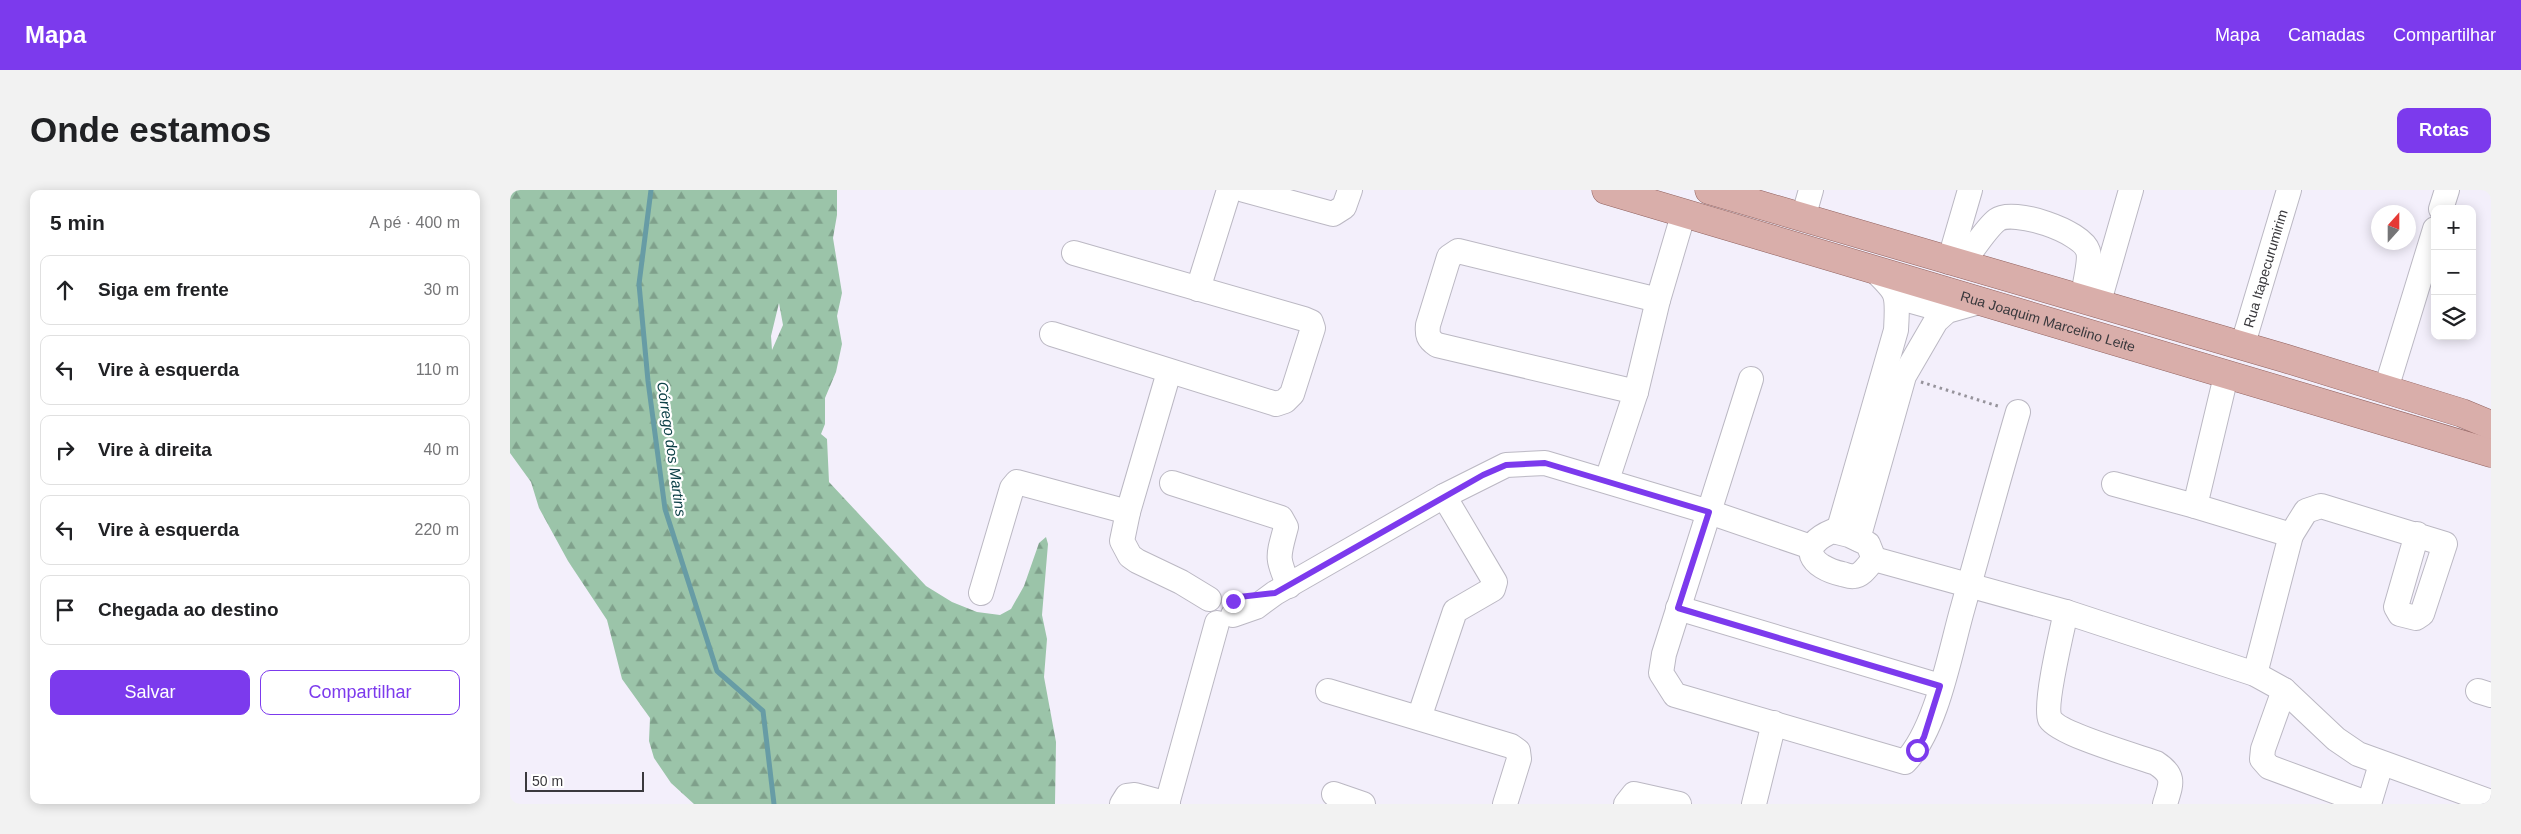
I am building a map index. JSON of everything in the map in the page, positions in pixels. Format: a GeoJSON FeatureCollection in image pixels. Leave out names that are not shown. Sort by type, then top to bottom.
{"type":"FeatureCollection","features":[{"type":"Feature","properties":{"kind":"main road","name":"Rua Joaquim Marcelino Leite"},"geometry":{"type":"LineString","coordinates":[[1606,190],[1872,268],[2226,376],[2336,406],[2491,453]]}},
{"type":"Feature","properties":{"kind":"main road"},"geometry":{"type":"LineString","coordinates":[[1709,190],[2284,358],[2462,412],[2491,424]]}},
{"type":"Feature","properties":{"kind":"main road"},"geometry":{"type":"LineString","coordinates":[[1778,241],[1780,231],[1786,225],[1794,225],[1882,251],[1917,252]]}},
{"type":"Feature","properties":{"kind":"main road"},"geometry":{"type":"LineString","coordinates":[[1979,302],[2011,297],[2086,319],[2097,315],[2090,302]]}},
{"type":"Feature","properties":{"kind":"main road"},"geometry":{"type":"LineString","coordinates":[[2276,389],[2283,383],[2287,375],[2288,369],[2284,358]]}},
{"type":"Feature","properties":{"kind":"main road"},"geometry":{"type":"LineString","coordinates":[[2336,406],[2335,396],[2337,388],[2346,378]]}},
{"type":"Feature","properties":{"kind":"street"},"geometry":{"type":"LineString","coordinates":[[1198,289],[1229,190]]}},
{"type":"Feature","properties":{"kind":"street"},"geometry":{"type":"LineString","coordinates":[[1244,190],[1333,214],[1344,207],[1350,190]]}},
{"type":"Feature","properties":{"kind":"street"},"geometry":{"type":"LineString","coordinates":[[1803,218],[1811,190]]}},
{"type":"Feature","properties":{"kind":"street"},"geometry":{"type":"LineString","coordinates":[[1955,263],[1970,190]]}},
{"type":"Feature","properties":{"kind":"street"},"geometry":{"type":"LineString","coordinates":[[2090,302],[2131,190]]}},
{"type":"Feature","properties":{"kind":"street","name":"Rua Itapecurumirim"},"geometry":{"type":"LineString","coordinates":[[2242,347],[2288,190]]}},
{"type":"Feature","properties":{"kind":"street"},"geometry":{"type":"LineString","coordinates":[[2442,205],[2447,190]]}},
{"type":"Feature","properties":{"kind":"street"},"geometry":{"type":"LineString","coordinates":[[1607,480],[1636,392],[1658,300],[1684,212]]}},
{"type":"Feature","properties":{"kind":"street"},"geometry":{"type":"LineString","coordinates":[[1955,263],[1996,220],[2008,215],[2018,215],[2074,235],[2084,242],[2089,252],[2090,302]]}},
{"type":"Feature","properties":{"kind":"street"},"geometry":{"type":"LineString","coordinates":[[2386,389],[2431,242]]}},
{"type":"Feature","properties":{"kind":"street"},"geometry":{"type":"LineString","coordinates":[[1636,392],[1437,345],[1430,340],[1427,334],[1428,325],[1449,258],[1458,251],[1658,300]]}},
{"type":"Feature","properties":{"kind":"street"},"geometry":{"type":"LineString","coordinates":[[1052,334],[1276,404],[1285,401],[1292,394],[1313,328],[1311,322],[1074,253]]}},
{"type":"Feature","properties":{"kind":"street"},"geometry":{"type":"LineString","coordinates":[[1848,535],[1896,330],[1897,297],[1890,285],[1872,268]]}},
{"type":"Feature","properties":{"kind":"street"},"geometry":{"type":"LineString","coordinates":[[1897,297],[1947,311]]}},
{"type":"Feature","properties":{"kind":"street"},"geometry":{"type":"LineString","coordinates":[[1848,535],[1904,376],[1936,321],[1947,311],[1979,302]]}},
{"type":"Feature","properties":{"kind":"street"},"geometry":{"type":"LineString","coordinates":[[1169,372],[1122,533],[1122,541],[1130,556],[1181,582],[1219,609],[1256,607],[1282,589],[1444,496],[1506,465],[1545,463],[1709,512],[1811,547]]}},
{"type":"Feature","properties":{"kind":"street"},"geometry":{"type":"LineString","coordinates":[[2195,506],[2226,376]]}},
{"type":"Feature","properties":{"kind":"street"},"geometry":{"type":"LineString","coordinates":[[1752,379],[1678,608],[1664,654],[1661,673],[1675,695],[1905,762],[1917,750],[1924,737],[2018,412]]}},
{"type":"Feature","properties":{"kind":"street"},"geometry":{"type":"LineString","coordinates":[[980,593],[1012,488],[1018,482],[1128,512]]}},
{"type":"Feature","properties":{"kind":"street"},"geometry":{"type":"LineString","coordinates":[[1172,484],[1281,518],[1286,527],[1278,556],[1282,589]]}},
{"type":"Feature","properties":{"kind":"street"},"geometry":{"type":"LineString","coordinates":[[2114,484],[2291,535]]}},
{"type":"Feature","properties":{"kind":"street"},"geometry":{"type":"LineString","coordinates":[[1419,718],[1455,611],[1493,589],[1495,582],[1444,496]]}},
{"type":"Feature","properties":{"kind":"street"},"geometry":{"type":"LineString","coordinates":[[2255,674],[2291,535],[2306,511],[2321,506],[2417,534]]}},
{"type":"Feature","properties":{"kind":"street"},"geometry":{"type":"LineString","coordinates":[[1833,531],[1868,544],[1874,559],[1860,574],[1854,576],[1824,568],[1811,555],[1811,547],[1820,536],[1833,531]]}},
{"type":"Feature","properties":{"kind":"street"},"geometry":{"type":"LineString","coordinates":[[1874,559],[2066,612],[2255,674],[2284,690],[2336,739],[2358,754],[2487,802]]}},
{"type":"Feature","properties":{"kind":"street"},"geometry":{"type":"LineString","coordinates":[[1678,608],[1940,686]]}},
{"type":"Feature","properties":{"kind":"street"},"geometry":{"type":"LineString","coordinates":[[1122,804],[1127,796],[1135,795],[1168,804],[1219,609]]}},
{"type":"Feature","properties":{"kind":"street"},"geometry":{"type":"LineString","coordinates":[[2066,612],[2048,709],[2050,719],[2063,730],[2156,764],[2167,771],[2171,782],[2166,804]]}},
{"type":"Feature","properties":{"kind":"street"},"geometry":{"type":"LineString","coordinates":[[2284,690],[2263,750],[2262,759],[2269,767],[2369,804],[2381,764]]}},
{"type":"Feature","properties":{"kind":"street"},"geometry":{"type":"LineString","coordinates":[[1328,691],[1511,746],[1518,751],[1519,759],[1505,804]]}},
{"type":"Feature","properties":{"kind":"street"},"geometry":{"type":"LineString","coordinates":[[1754,804],[1774,723]]}},
{"type":"Feature","properties":{"kind":"street"},"geometry":{"type":"LineString","coordinates":[[1334,794],[1363,804]]}},
{"type":"Feature","properties":{"kind":"street"},"geometry":{"type":"LineString","coordinates":[[1626,804],[1634,794],[1644,794],[1679,804]]}},
{"type":"Feature","properties":{"kind":"path"},"geometry":{"type":"LineString","coordinates":[[1904,376],[2018,412]]}},
{"type":"Feature","properties":{"kind":"green space"},"geometry":{"type":"Polygon","coordinates":[[[510,190],[837,190],[837,215],[833,238],[842,293],[837,316],[842,344],[836,372],[825,398],[825,424],[821,434],[827,439],[829,482],[926,586],[952,602],[977,612],[1000,615],[1011,609],[1024,586],[1039,543],[1046,537],[1048,544],[1042,615],[1047,639],[1044,677],[1056,742],[1055,804],[694,804],[671,783],[654,758],[649,741],[650,718],[622,679],[607,620],[568,561],[539,508],[531,482],[510,453],[510,190]],[[779,303],[771,336],[772,350],[783,325],[779,303]]]}},
{"type":"Feature","properties":{"kind":"waterway","name":"Córrego dos Martins"},"geometry":{"type":"LineString","coordinates":[[651,190],[639,284],[648,381],[665,509],[717,671],[763,711],[774,804]]}},
{"type":"Feature","properties":{"kind":"route"},"geometry":{"type":"LineString","coordinates":[[1233,601],[1230,598],[1275,593],[1483,475],[1506,465],[1545,463],[1709,512],[1678,608],[1940,686],[1924,737],[1917,750]]}}]}
